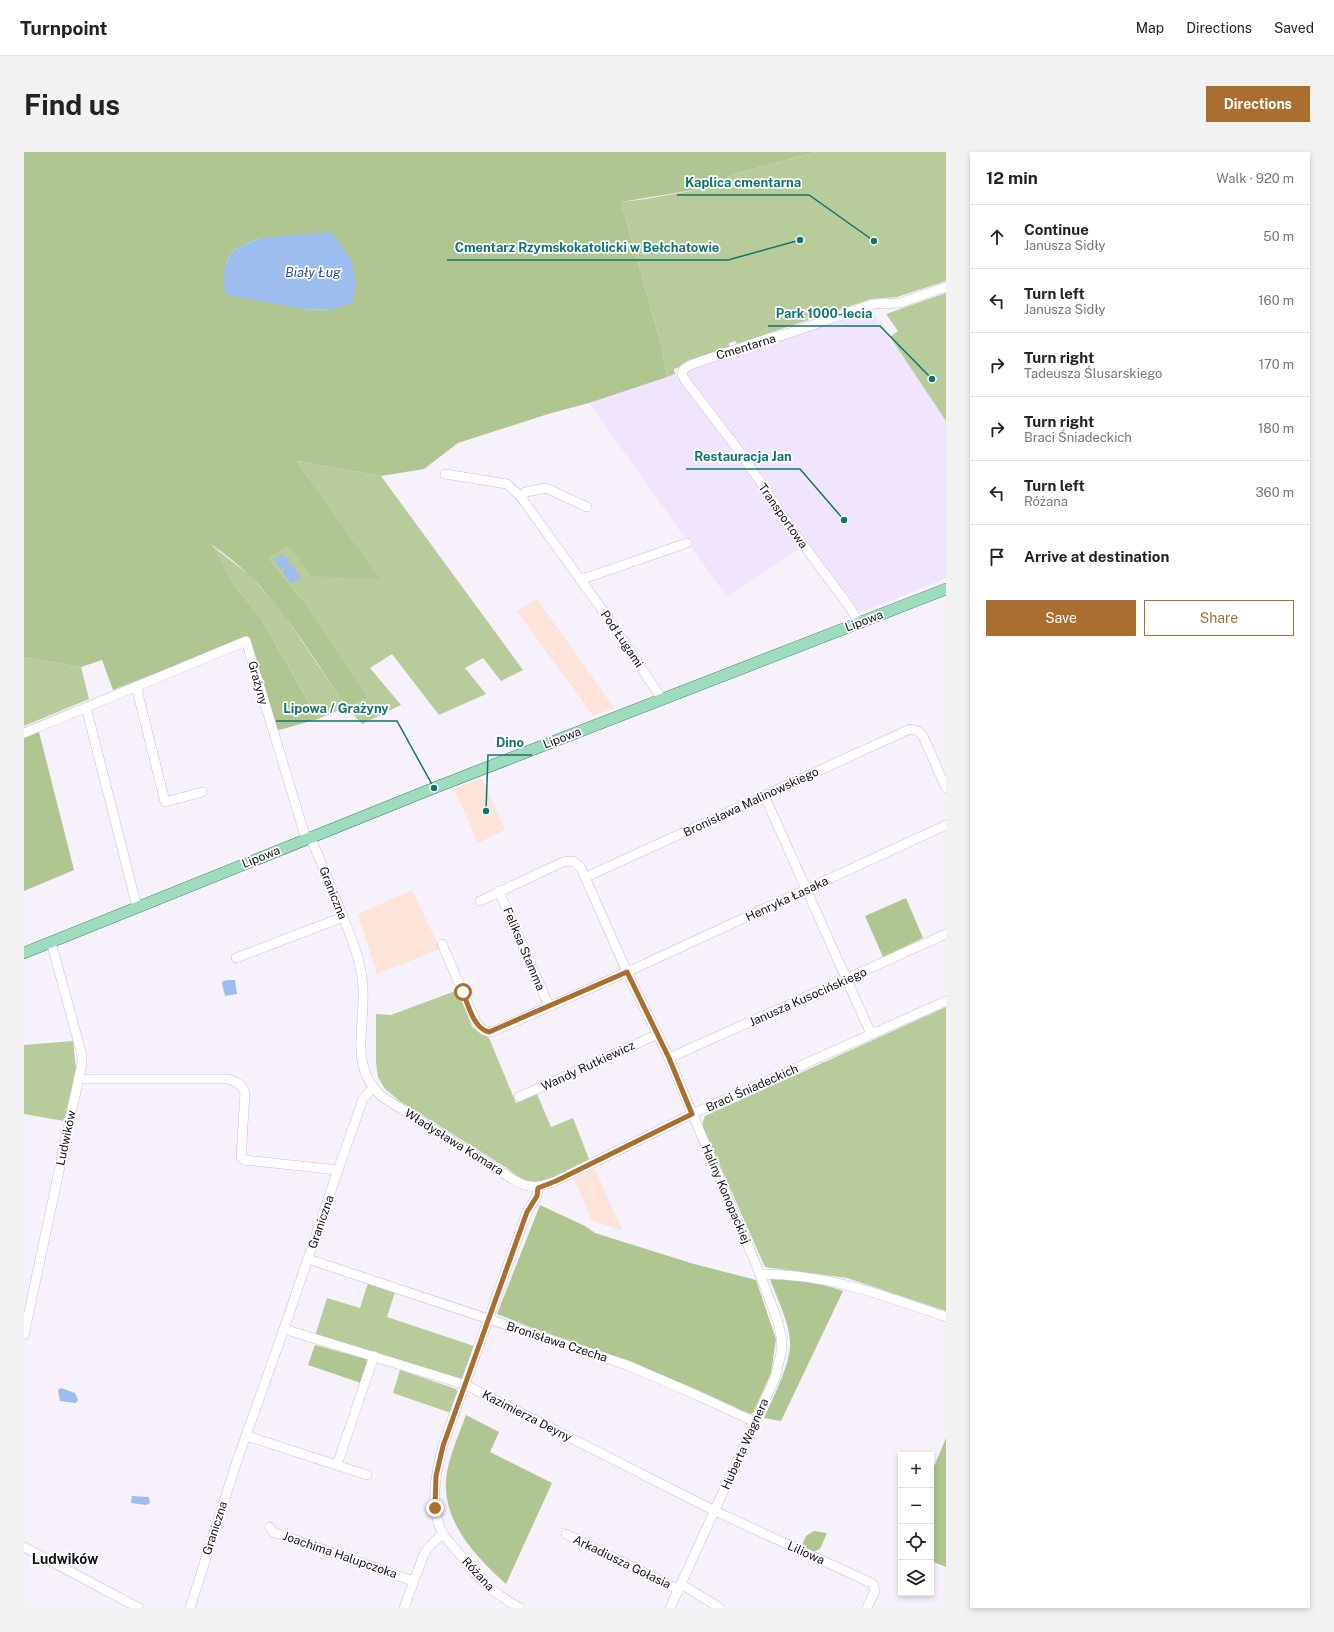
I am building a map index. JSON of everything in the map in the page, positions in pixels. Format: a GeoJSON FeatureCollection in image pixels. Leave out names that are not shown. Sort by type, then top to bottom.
{"type":"FeatureCollection","features":[{"type":"Feature","properties":{"kind":"main road","name":"Lipowa"},"geometry":{"type":"LineString","coordinates":[[24,953],[308,838],[946,589]]}},
{"type":"Feature","properties":{"kind":"street","name":"Cmentarna"},"geometry":{"type":"LineString","coordinates":[[684,369],[690,364],[769,338],[784,335],[873,304],[900,303],[946,287]]}},
{"type":"Feature","properties":{"kind":"street","name":"Transportowa"},"geometry":{"type":"LineString","coordinates":[[684,369],[682,374],[685,380],[740,452],[796,535],[849,606],[859,623]]}},
{"type":"Feature","properties":{"kind":"street","name":"Pod Ługami"},"geometry":{"type":"LineString","coordinates":[[445,474],[507,484],[521,497],[608,618],[662,699]]}},
{"type":"Feature","properties":{"kind":"street"},"geometry":{"type":"LineString","coordinates":[[521,497],[526,492],[546,488],[587,507]]}},
{"type":"Feature","properties":{"kind":"street"},"geometry":{"type":"LineString","coordinates":[[580,580],[687,542]]}},
{"type":"Feature","properties":{"kind":"street","name":"Grażyny"},"geometry":{"type":"LineString","coordinates":[[24,733],[246,641],[308,838]]}},
{"type":"Feature","properties":{"kind":"street"},"geometry":{"type":"LineString","coordinates":[[136,686],[165,802],[202,792]]}},
{"type":"Feature","properties":{"kind":"street"},"geometry":{"type":"LineString","coordinates":[[86,707],[137,907]]}},
{"type":"Feature","properties":{"kind":"street","name":"Bronisława Malinowskiego"},"geometry":{"type":"LineString","coordinates":[[586,877],[765,797],[908,730],[916,730],[922,734],[946,788]]}},
{"type":"Feature","properties":{"kind":"street"},"geometry":{"type":"LineString","coordinates":[[765,797],[806,890],[848,979],[871,1034]]}},
{"type":"Feature","properties":{"kind":"street","name":"Henryka Łasaka"},"geometry":{"type":"LineString","coordinates":[[442,944],[476,1022],[481,1029],[489,1032],[494,1031],[627,972],[946,825]]}},
{"type":"Feature","properties":{"kind":"street","name":"Graniczna"},"geometry":{"type":"LineString","coordinates":[[190,1608],[237,1462],[338,1170],[363,1099],[373,1088],[365,1075],[361,1063],[363,990],[358,953],[308,838]]}},
{"type":"Feature","properties":{"kind":"street","name":"Haliny Konopackiej"},"geometry":{"type":"LineString","coordinates":[[573,861],[582,868],[627,972],[669,1058],[760,1274]]}},
{"type":"Feature","properties":{"kind":"street","name":"Feliksa Stamma"},"geometry":{"type":"LineString","coordinates":[[480,901],[563,862],[573,861]]}},
{"type":"Feature","properties":{"kind":"street","name":"Feliksa Stamma"},"geometry":{"type":"LineString","coordinates":[[499,892],[549,1006]]}},
{"type":"Feature","properties":{"kind":"street"},"geometry":{"type":"LineString","coordinates":[[236,958],[343,917]]}},
{"type":"Feature","properties":{"kind":"street","name":"Janusza Kusocińskiego"},"geometry":{"type":"LineString","coordinates":[[669,1058],[946,934]]}},
{"type":"Feature","properties":{"kind":"street","name":"Ludwików"},"geometry":{"type":"LineString","coordinates":[[24,1335],[79,1079],[82,1054],[50,942]]}},
{"type":"Feature","properties":{"kind":"street","name":"Braci Śniadeckich"},"geometry":{"type":"LineString","coordinates":[[538,1188],[556,1181],[692,1114],[946,1001]]}},
{"type":"Feature","properties":{"kind":"street","name":"Wandy Rutkiewicz"},"geometry":{"type":"LineString","coordinates":[[519,1097],[658,1034]]}},
{"type":"Feature","properties":{"kind":"street"},"geometry":{"type":"LineString","coordinates":[[79,1079],[228,1079],[235,1081],[243,1087],[245,1093],[241,1157],[244,1160],[338,1170]]}},
{"type":"Feature","properties":{"kind":"street","name":"Władysława Komara"},"geometry":{"type":"LineString","coordinates":[[373,1088],[381,1096],[521,1184],[538,1188]]}},
{"type":"Feature","properties":{"kind":"street","name":"Różana"},"geometry":{"type":"LineString","coordinates":[[520,1608],[498,1595],[479,1579],[471,1571],[443,1533],[435,1508],[435,1492],[437,1470],[443,1446],[527,1212],[537,1196],[538,1188]]}},
{"type":"Feature","properties":{"kind":"street","name":"Bronisława Czecha"},"geometry":{"type":"LineString","coordinates":[[308,1259],[627,1365],[755,1422]]}},
{"type":"Feature","properties":{"kind":"street"},"geometry":{"type":"LineString","coordinates":[[760,1274],[819,1278],[864,1288],[946,1317]]}},
{"type":"Feature","properties":{"kind":"street","name":"Huberta Wagnera"},"geometry":{"type":"LineString","coordinates":[[670,1608],[775,1378],[782,1349],[780,1331],[760,1274]]}},
{"type":"Feature","properties":{"kind":"street","name":"Kazimierza Deyny"},"geometry":{"type":"LineString","coordinates":[[284,1329],[466,1385],[715,1511]]}},
{"type":"Feature","properties":{"kind":"street"},"geometry":{"type":"LineString","coordinates":[[337,1465],[374,1356]]}},
{"type":"Feature","properties":{"kind":"street"},"geometry":{"type":"LineString","coordinates":[[247,1436],[367,1475]]}},
{"type":"Feature","properties":{"kind":"street","name":"Liliowa"},"geometry":{"type":"LineString","coordinates":[[715,1511],[873,1584],[875,1591],[868,1608]]}},
{"type":"Feature","properties":{"kind":"street","name":"Joachima Halupczoka"},"geometry":{"type":"LineString","coordinates":[[270,1527],[273,1532],[413,1581]]}},
{"type":"Feature","properties":{"kind":"street"},"geometry":{"type":"LineString","coordinates":[[404,1608],[424,1554],[443,1533]]}},
{"type":"Feature","properties":{"kind":"street","name":"Arkadiusza Gołasia"},"geometry":{"type":"LineString","coordinates":[[566,1534],[680,1587]]}},
{"type":"Feature","properties":{"kind":"street"},"geometry":{"type":"LineString","coordinates":[[24,1547],[139,1608]]}},
{"type":"Feature","properties":{"kind":"street"},"geometry":{"type":"LineString","coordinates":[[680,1587],[720,1608]]}},
{"type":"Feature","properties":{"kind":"shaded area"},"geometry":{"type":"Polygon","coordinates":[[[869,308],[946,421],[946,578],[887,602],[849,615],[800,548],[727,597],[589,403],[675,374],[679,378],[687,372],[688,369],[757,345],[760,349],[869,308]]]}},
{"type":"Feature","properties":{"kind":"shaded area"},"geometry":{"type":"Polygon","coordinates":[[[537,599],[614,708],[593,716],[517,611],[537,599]]]}},
{"type":"Feature","properties":{"kind":"shaded area"},"geometry":{"type":"Polygon","coordinates":[[[482,778],[505,830],[478,843],[454,789],[482,778]]]}},
{"type":"Feature","properties":{"kind":"shaded area"},"geometry":{"type":"Polygon","coordinates":[[[412,890],[440,949],[377,974],[358,914],[412,890]]]}},
{"type":"Feature","properties":{"kind":"shaded area"},"geometry":{"type":"Polygon","coordinates":[[[595,1169],[622,1230],[592,1221],[574,1179],[595,1169]]]}},
{"type":"Feature","properties":{"kind":"green space"},"geometry":{"type":"Polygon","coordinates":[[[24,152],[816,152],[730,175],[717,186],[621,202],[661,344],[667,377],[589,403],[548,414],[458,443],[424,469],[381,476],[297,461],[380,579],[311,576],[289,546],[269,558],[301,599],[367,697],[346,707],[287,619],[253,579],[212,545],[233,584],[261,618],[318,719],[276,731],[248,637],[113,690],[102,660],[81,667],[24,657],[24,152]],[[260,238],[233,250],[226,264],[267,301],[303,309],[331,310],[260,238]]]}},
{"type":"Feature","properties":{"kind":"green space"},"geometry":{"type":"Polygon","coordinates":[[[816,152],[946,152],[946,281],[897,297],[871,299],[737,344],[735,341],[729,343],[729,349],[674,369],[675,374],[667,377],[661,344],[621,202],[717,186],[730,175],[816,152]]]}},
{"type":"Feature","properties":{"kind":"green space"},"geometry":{"type":"Polygon","coordinates":[[[946,293],[946,421],[890,337],[898,331],[886,314],[946,293]]]}},
{"type":"Feature","properties":{"kind":"green space"},"geometry":{"type":"Polygon","coordinates":[[[297,461],[381,476],[523,670],[501,681],[483,658],[465,668],[486,694],[439,715],[392,654],[370,668],[401,705],[362,724],[346,707],[301,599],[269,558],[289,546],[379,578],[297,461]]]}},
{"type":"Feature","properties":{"kind":"green space"},"geometry":{"type":"Polygon","coordinates":[[[211,545],[248,574],[281,610],[346,707],[318,719],[261,618],[233,584],[211,545]]]}},
{"type":"Feature","properties":{"kind":"green space"},"geometry":{"type":"Polygon","coordinates":[[[24,657],[81,667],[89,699],[24,726],[24,657]]]}},
{"type":"Feature","properties":{"kind":"green space"},"geometry":{"type":"Polygon","coordinates":[[[39,732],[74,870],[24,891],[24,738],[39,732]]]}},
{"type":"Feature","properties":{"kind":"green space"},"geometry":{"type":"Polygon","coordinates":[[[906,898],[923,938],[883,957],[865,916],[906,898]]]}},
{"type":"Feature","properties":{"kind":"green space"},"geometry":{"type":"Polygon","coordinates":[[[458,990],[472,1027],[489,1038],[516,1103],[537,1094],[551,1127],[573,1118],[589,1159],[550,1179],[535,1182],[525,1180],[401,1102],[385,1089],[378,1077],[376,1062],[376,1014],[391,1015],[458,990]]]}},
{"type":"Feature","properties":{"kind":"green space"},"geometry":{"type":"Polygon","coordinates":[[[946,1007],[946,1311],[847,1278],[765,1267],[702,1125],[705,1116],[946,1007]]]}},
{"type":"Feature","properties":{"kind":"green space"},"geometry":{"type":"Polygon","coordinates":[[[73,1041],[76,1069],[64,1121],[24,1114],[24,1045],[73,1041]]]}},
{"type":"Feature","properties":{"kind":"green space"},"geometry":{"type":"Polygon","coordinates":[[[540,1205],[585,1226],[595,1233],[694,1264],[756,1280],[776,1339],[771,1373],[753,1413],[750,1414],[625,1360],[497,1314],[540,1205]]]}},
{"type":"Feature","properties":{"kind":"green space"},"geometry":{"type":"Polygon","coordinates":[[[770,1279],[807,1282],[825,1285],[843,1291],[781,1421],[764,1418],[784,1371],[790,1343],[786,1319],[770,1279]]]}},
{"type":"Feature","properties":{"kind":"green space"},"geometry":{"type":"Polygon","coordinates":[[[368,1283],[395,1292],[387,1317],[474,1346],[463,1381],[316,1337],[327,1298],[360,1308],[368,1283]]]}},
{"type":"Feature","properties":{"kind":"green space"},"geometry":{"type":"Polygon","coordinates":[[[315,1345],[366,1359],[367,1363],[361,1383],[308,1365],[315,1345]]]}},
{"type":"Feature","properties":{"kind":"green space"},"geometry":{"type":"Polygon","coordinates":[[[400,1370],[456,1389],[458,1393],[451,1413],[393,1393],[400,1370]]]}},
{"type":"Feature","properties":{"kind":"green space"},"geometry":{"type":"Polygon","coordinates":[[[466,1415],[499,1432],[490,1452],[552,1483],[506,1584],[473,1551],[464,1538],[450,1510],[446,1495],[446,1479],[449,1463],[466,1415]]]}},
{"type":"Feature","properties":{"kind":"green space"},"geometry":{"type":"Polygon","coordinates":[[[946,1438],[946,1567],[934,1562],[934,1467],[946,1438]]]}},
{"type":"Feature","properties":{"kind":"green space"},"geometry":{"type":"Polygon","coordinates":[[[814,1531],[827,1533],[820,1549],[812,1552],[801,1547],[806,1536],[814,1531]]]}},
{"type":"Feature","properties":{"kind":"water","name":"Biały Ług"},"geometry":{"type":"Polygon","coordinates":[[[331,232],[351,259],[356,282],[353,302],[331,310],[303,309],[228,295],[223,288],[226,264],[233,250],[260,238],[331,232]]]}},
{"type":"Feature","properties":{"kind":"water"},"geometry":{"type":"Polygon","coordinates":[[[281,555],[284,555],[290,564],[281,570],[274,560],[281,555]]]}},
{"type":"Feature","properties":{"kind":"water"},"geometry":{"type":"Polygon","coordinates":[[[293,565],[300,577],[293,583],[288,580],[283,573],[285,568],[293,565]]]}},
{"type":"Feature","properties":{"kind":"water"},"geometry":{"type":"Polygon","coordinates":[[[235,980],[237,994],[225,996],[222,984],[223,981],[235,980]]]}},
{"type":"Feature","properties":{"kind":"water"},"geometry":{"type":"Polygon","coordinates":[[[61,1388],[75,1393],[78,1400],[76,1403],[60,1401],[58,1390],[61,1388]]]}},
{"type":"Feature","properties":{"kind":"water"},"geometry":{"type":"Polygon","coordinates":[[[132,1496],[149,1497],[150,1503],[146,1505],[131,1503],[132,1496]]]}},
{"type":"Feature","properties":{"kind":"place","name":"Cmentarz Rzymskokatolicki w Bełchatowie"},"geometry":{"type":"Point","coordinates":[800,240]}},
{"type":"Feature","properties":{"kind":"place","name":"Kaplica cmentarna"},"geometry":{"type":"Point","coordinates":[874,241]}},
{"type":"Feature","properties":{"kind":"place","name":"Park 1000-lecia"},"geometry":{"type":"Point","coordinates":[932,379]}},
{"type":"Feature","properties":{"kind":"place","name":"Restauracja Jan"},"geometry":{"type":"Point","coordinates":[844,520]}},
{"type":"Feature","properties":{"kind":"place","name":"Lipowa / Grażyny"},"geometry":{"type":"Point","coordinates":[434,788]}},
{"type":"Feature","properties":{"kind":"place","name":"Dino"},"geometry":{"type":"Point","coordinates":[486,811]}},
{"type":"Feature","properties":{"kind":"district","name":"Ludwików"},"geometry":{"type":"Point","coordinates":[65,1559]}},
{"type":"Feature","properties":{"kind":"route"},"geometry":{"type":"LineString","coordinates":[[435,1508],[436,1476],[443,1446],[527,1212],[537,1196],[538,1188],[556,1181],[692,1114],[669,1058],[627,972],[489,1032],[481,1029],[476,1022],[463,992]]}}]}
